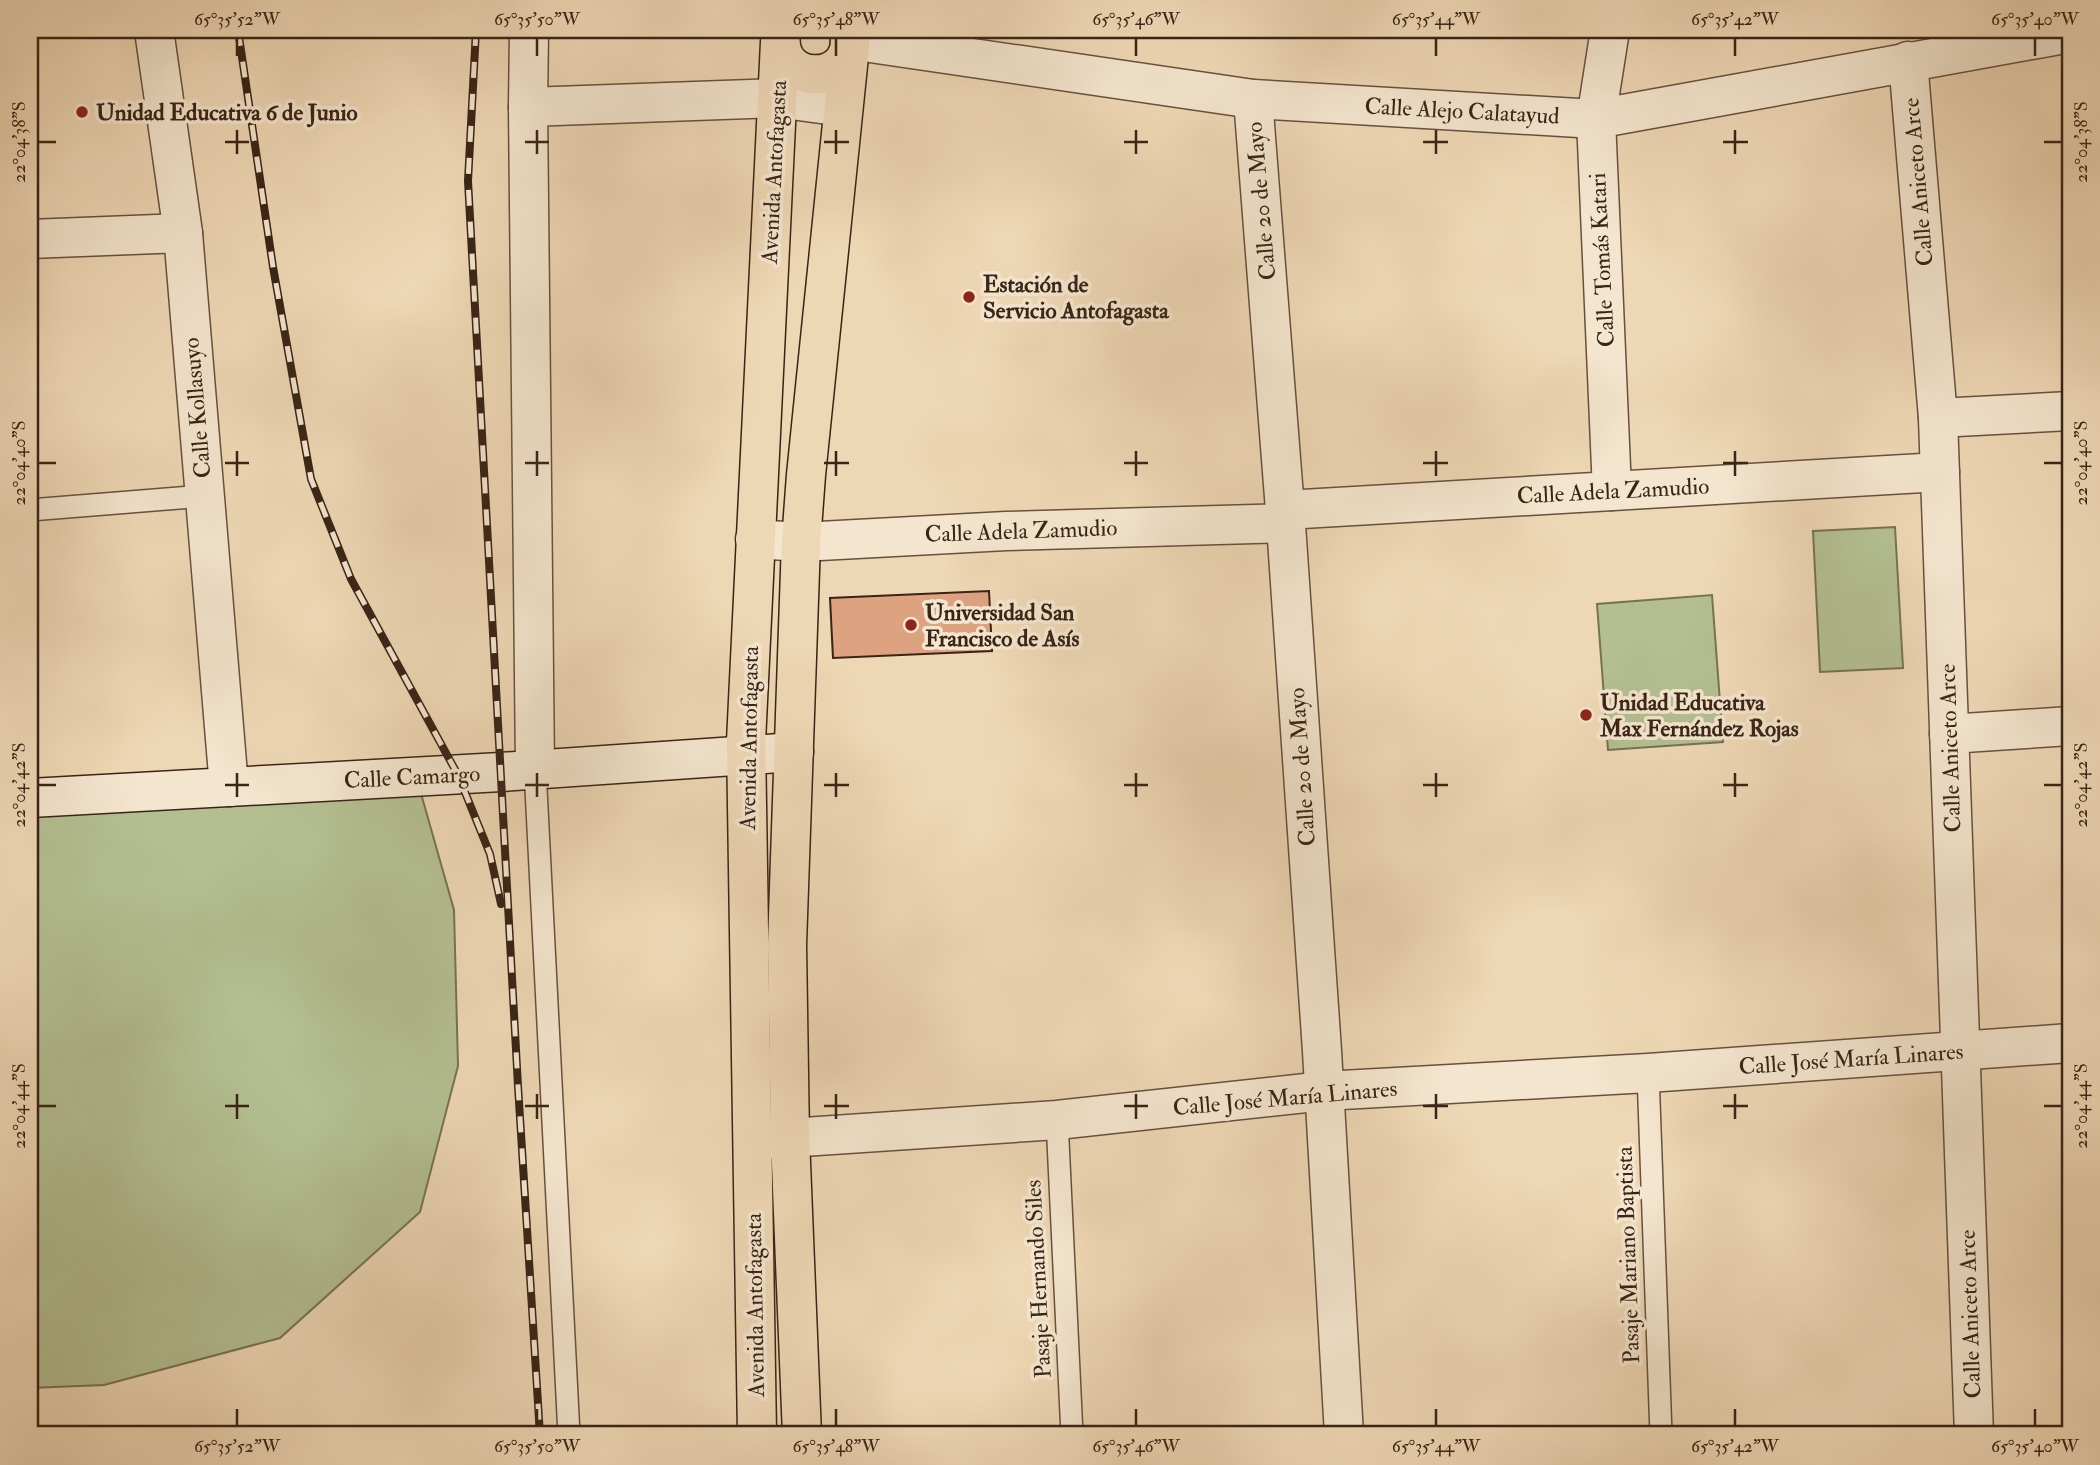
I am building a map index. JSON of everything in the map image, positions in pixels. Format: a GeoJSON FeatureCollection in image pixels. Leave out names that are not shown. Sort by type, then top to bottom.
{"type":"FeatureCollection","features":[{"type":"Feature","properties":{"kind":"highway"},"geometry":{"type":"LineString","coordinates":[[781,33],[782,53],[788,62],[797,70],[818,75],[830,72],[839,65],[846,56],[849,36]]}},
{"type":"Feature","properties":{"kind":"highway","name":"Avenida Antofagasta"},"geometry":{"type":"LineString","coordinates":[[757,1435],[746,755],[781,33]]}},
{"type":"Feature","properties":{"kind":"highway","name":"Avenida Antofagasta"},"geometry":{"type":"LineString","coordinates":[[802,1435],[790,1138],[787,946],[801,542],[849,36]]}},
{"type":"Feature","properties":{"kind":"street","name":"Calle Kollasuyo"},"geometry":{"type":"LineString","coordinates":[[154,30],[183,233],[229,787]]}},
{"type":"Feature","properties":{"kind":"street"},"geometry":{"type":"LineString","coordinates":[[529,30],[535,769]]}},
{"type":"Feature","properties":{"kind":"street","name":"Calle Tomás Katari"},"geometry":{"type":"LineString","coordinates":[[1611,30],[1596,119],[1612,491]]}},
{"type":"Feature","properties":{"kind":"street","name":"Calle Alejo Calatayud"},"geometry":{"type":"LineString","coordinates":[[849,36],[1253,99],[1596,119],[2070,33]]}},
{"type":"Feature","properties":{"kind":"street","name":"Calle Aniceto Arce"},"geometry":{"type":"LineString","coordinates":[[1908,61],[1940,472],[1974,1435]]}},
{"type":"Feature","properties":{"kind":"street"},"geometry":{"type":"LineString","coordinates":[[528,107],[778,98],[843,107]]}},
{"type":"Feature","properties":{"kind":"street","name":"Calle 20 de Mayo"},"geometry":{"type":"LineString","coordinates":[[1253,99],[1286,516],[1324,1091],[1343,1435]]}},
{"type":"Feature","properties":{"kind":"street"},"geometry":{"type":"LineString","coordinates":[[30,239],[183,233]]}},
{"type":"Feature","properties":{"kind":"street"},"geometry":{"type":"LineString","coordinates":[[1937,418],[2070,411]]}},
{"type":"Feature","properties":{"kind":"street","name":"Calle Adela Zamudio"},"geometry":{"type":"LineString","coordinates":[[755,539],[801,542],[1286,516],[1612,491],[1940,472]]}},
{"type":"Feature","properties":{"kind":"street"},"geometry":{"type":"LineString","coordinates":[[1949,734],[2070,726]]}},
{"type":"Feature","properties":{"kind":"street","name":"Calle Camargo"},"geometry":{"type":"LineString","coordinates":[[30,798],[501,772],[794,752]]}},
{"type":"Feature","properties":{"kind":"street","name":"Calle José María Linares"},"geometry":{"type":"LineString","coordinates":[[752,1140],[1057,1120],[1324,1091],[1648,1073],[2070,1043]]}},
{"type":"Feature","properties":{"kind":"lane"},"geometry":{"type":"LineString","coordinates":[[30,510],[204,496]]}},
{"type":"Feature","properties":{"kind":"lane"},"geometry":{"type":"LineString","coordinates":[[535,769],[569,1435]]}},
{"type":"Feature","properties":{"kind":"lane","name":"Pasaje Mariano Baptista"},"geometry":{"type":"LineString","coordinates":[[1648,1073],[1661,1435]]}},
{"type":"Feature","properties":{"kind":"lane","name":"Pasaje Hernando Siles"},"geometry":{"type":"LineString","coordinates":[[1057,1120],[1072,1435]]}},
{"type":"Feature","properties":{"kind":"green space"},"geometry":{"type":"Polygon","coordinates":[[[1895,527],[1903,668],[1820,672],[1813,531],[1895,527]]]}},
{"type":"Feature","properties":{"kind":"green space"},"geometry":{"type":"Polygon","coordinates":[[[1712,595],[1723,742],[1608,750],[1597,604],[1712,595]]]}},
{"type":"Feature","properties":{"kind":"green space"},"geometry":{"type":"Polygon","coordinates":[[[420,790],[454,910],[458,1066],[420,1212],[280,1338],[104,1385],[30,1388],[30,815],[420,790]]]}},
{"type":"Feature","properties":{"kind":"building","name":"Universidad San Francisco de Asís"},"geometry":{"type":"Polygon","coordinates":[[[989,591],[992,651],[833,658],[830,598],[989,591]]]}},
{"type":"Feature","properties":{"kind":"railway"},"geometry":{"type":"LineString","coordinates":[[238,30],[273,267],[311,479],[351,579],[458,775],[490,854],[501,904]]}},
{"type":"Feature","properties":{"kind":"railway"},"geometry":{"type":"LineString","coordinates":[[476,30],[468,181],[540,1435]]}},
{"type":"Feature","properties":{"kind":"place","name":"Unidad Educativa 6 de Junio"},"geometry":{"type":"Point","coordinates":[82,112]}},
{"type":"Feature","properties":{"kind":"place","name":"Estación de Servicio Antofagasta"},"geometry":{"type":"Point","coordinates":[969,297]}},
{"type":"Feature","properties":{"kind":"place","name":"Universidad San Francisco de Asís"},"geometry":{"type":"Point","coordinates":[911,625]}},
{"type":"Feature","properties":{"kind":"place","name":"Unidad Educativa Max Fernández Rojas"},"geometry":{"type":"Point","coordinates":[1586,715]}}]}
